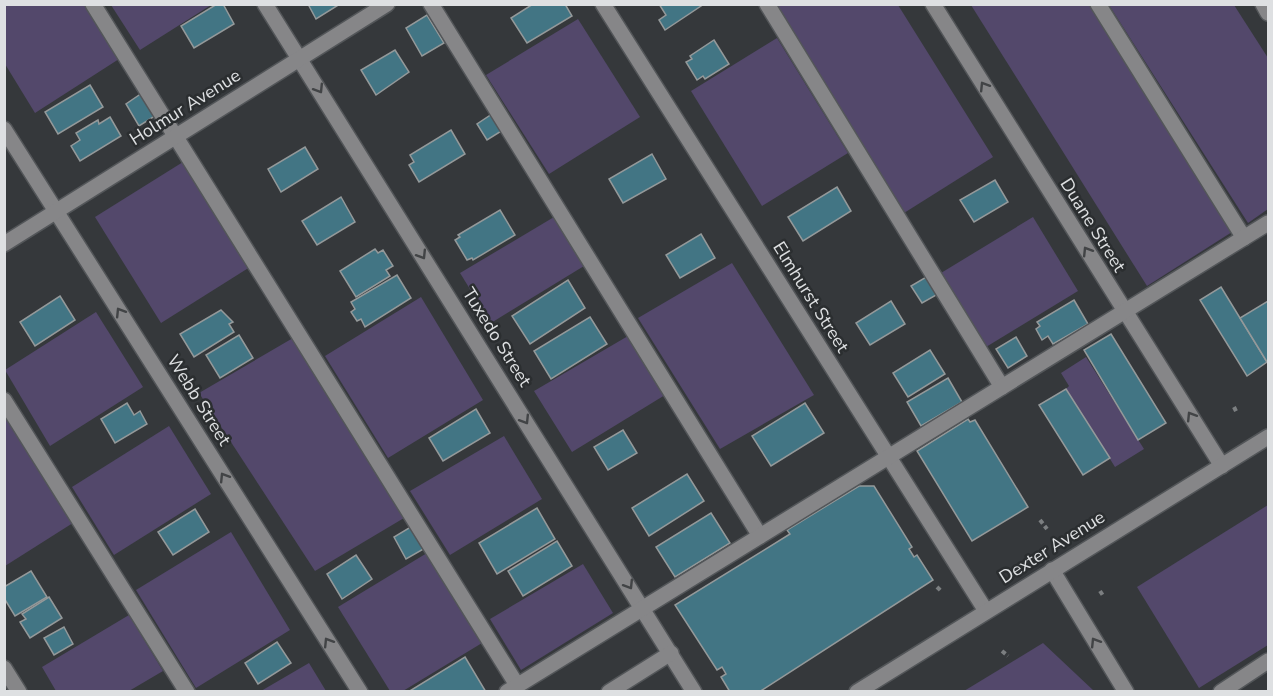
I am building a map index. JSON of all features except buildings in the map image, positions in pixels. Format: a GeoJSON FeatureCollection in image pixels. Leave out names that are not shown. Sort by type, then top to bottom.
{"type":"FeatureCollection","features":[{"type":"Feature","properties":{"kind":"street"},"geometry":{"type":"LineString","coordinates":[[93,4],[512,688],[1269,224]]}},
{"type":"Feature","properties":{"kind":"street","name":"Tuxedo Street"},"geometry":{"type":"LineString","coordinates":[[265,4],[694,692]]}},
{"type":"Feature","properties":{"kind":"street","name":"Holmur Avenue"},"geometry":{"type":"LineString","coordinates":[[4,244],[387,4]]}},
{"type":"Feature","properties":{"kind":"street"},"geometry":{"type":"LineString","coordinates":[[431,4],[760,536]]}},
{"type":"Feature","properties":{"kind":"street","name":"Elmhurst Street"},"geometry":{"type":"LineString","coordinates":[[603,4],[986,611]]}},
{"type":"Feature","properties":{"kind":"street"},"geometry":{"type":"LineString","coordinates":[[767,4],[1002,387]]}},
{"type":"Feature","properties":{"kind":"street","name":"Duane Street"},"geometry":{"type":"LineString","coordinates":[[933,4],[1222,466]]}},
{"type":"Feature","properties":{"kind":"street"},"geometry":{"type":"LineString","coordinates":[[1098,4],[1244,238]]}},
{"type":"Feature","properties":{"kind":"street"},"geometry":{"type":"LineString","coordinates":[[1263,4],[1269,13]]}},
{"type":"Feature","properties":{"kind":"street","name":"Webb Street"},"geometry":{"type":"LineString","coordinates":[[4,129],[360,692]]}},
{"type":"Feature","properties":{"kind":"street"},"geometry":{"type":"LineString","coordinates":[[4,400],[187,692]]}},
{"type":"Feature","properties":{"kind":"street","name":"Dexter Avenue"},"geometry":{"type":"LineString","coordinates":[[856,692],[1269,437]]}},
{"type":"Feature","properties":{"kind":"street"},"geometry":{"type":"LineString","coordinates":[[1052,570],[1126,692]]}},
{"type":"Feature","properties":{"kind":"street"},"geometry":{"type":"LineString","coordinates":[[609,692],[671,653]]}},
{"type":"Feature","properties":{"kind":"street"},"geometry":{"type":"LineString","coordinates":[[1221,692],[1269,661]]}},
{"type":"Feature","properties":{"kind":"street"},"geometry":{"type":"LineString","coordinates":[[4,668],[19,692]]}},
{"type":"Feature","properties":{"kind":"path"},"geometry":{"type":"LineString","coordinates":[[1234,407],[1237,413]]}},
{"type":"Feature","properties":{"kind":"path"},"geometry":{"type":"LineString","coordinates":[[1040,520],[1047,530]]}},
{"type":"Feature","properties":{"kind":"path"},"geometry":{"type":"LineString","coordinates":[[937,587],[941,591]]}},
{"type":"Feature","properties":{"kind":"path"},"geometry":{"type":"LineString","coordinates":[[1100,591],[1104,597]]}},
{"type":"Feature","properties":{"kind":"path"},"geometry":{"type":"LineString","coordinates":[[1002,651],[1008,656]]}},
{"type":"Feature","properties":{"kind":"shaded area"},"geometry":{"type":"Polygon","coordinates":[[[5,4],[85,5],[119,59],[35,113],[5,64],[5,4]]]}},
{"type":"Feature","properties":{"kind":"shaded area"},"geometry":{"type":"Polygon","coordinates":[[[111,5],[211,5],[140,50],[111,5]]]}},
{"type":"Feature","properties":{"kind":"shaded area"},"geometry":{"type":"Polygon","coordinates":[[[775,5],[898,5],[993,157],[904,213],[775,5]]]}},
{"type":"Feature","properties":{"kind":"shaded area"},"geometry":{"type":"Polygon","coordinates":[[[971,5],[1089,5],[1232,232],[1147,286],[971,5]]]}},
{"type":"Feature","properties":{"kind":"shaded area"},"geometry":{"type":"Polygon","coordinates":[[[1109,5],[1234,5],[1268,58],[1268,209],[1248,223],[1109,5]]]}},
{"type":"Feature","properties":{"kind":"shaded area"},"geometry":{"type":"Polygon","coordinates":[[[578,19],[640,117],[549,174],[486,75],[578,19]]]}},
{"type":"Feature","properties":{"kind":"shaded area"},"geometry":{"type":"Polygon","coordinates":[[[777,38],[848,153],[762,206],[691,91],[777,38]]]}},
{"type":"Feature","properties":{"kind":"shaded area"},"geometry":{"type":"Polygon","coordinates":[[[183,162],[250,267],[161,323],[95,217],[183,162]]]}},
{"type":"Feature","properties":{"kind":"shaded area"},"geometry":{"type":"Polygon","coordinates":[[[554,217],[584,266],[491,323],[460,273],[554,217]]]}},
{"type":"Feature","properties":{"kind":"shaded area"},"geometry":{"type":"Polygon","coordinates":[[[1033,217],[1078,291],[986,347],[941,273],[1033,217]]]}},
{"type":"Feature","properties":{"kind":"shaded area"},"geometry":{"type":"Polygon","coordinates":[[[732,263],[814,395],[720,449],[638,318],[732,263]]]}},
{"type":"Feature","properties":{"kind":"shaded area"},"geometry":{"type":"Polygon","coordinates":[[[421,297],[483,400],[388,458],[325,356],[421,297]]]}},
{"type":"Feature","properties":{"kind":"shaded area"},"geometry":{"type":"Polygon","coordinates":[[[96,312],[143,387],[50,446],[5,370],[96,312]]]}},
{"type":"Feature","properties":{"kind":"shaded area"},"geometry":{"type":"Polygon","coordinates":[[[628,336],[665,395],[572,452],[534,391],[628,336]]]}},
{"type":"Feature","properties":{"kind":"shaded area"},"geometry":{"type":"Polygon","coordinates":[[[293,338],[404,518],[315,571],[199,393],[293,338]]]}},
{"type":"Feature","properties":{"kind":"shaded area"},"geometry":{"type":"Polygon","coordinates":[[[1086,357],[1144,449],[1115,467],[1066,389],[1069,386],[1061,373],[1086,357]]]}},
{"type":"Feature","properties":{"kind":"shaded area"},"geometry":{"type":"Polygon","coordinates":[[[4,408],[76,521],[5,566],[4,408]]]}},
{"type":"Feature","properties":{"kind":"shaded area"},"geometry":{"type":"Polygon","coordinates":[[[169,426],[211,494],[114,555],[72,487],[169,426]]]}},
{"type":"Feature","properties":{"kind":"shaded area"},"geometry":{"type":"Polygon","coordinates":[[[504,436],[542,499],[450,555],[410,491],[504,436]]]}},
{"type":"Feature","properties":{"kind":"shaded area"},"geometry":{"type":"Polygon","coordinates":[[[1268,505],[1268,645],[1199,688],[1137,587],[1268,505]]]}},
{"type":"Feature","properties":{"kind":"shaded area"},"geometry":{"type":"Polygon","coordinates":[[[231,532],[290,630],[196,688],[136,590],[231,532]]]}},
{"type":"Feature","properties":{"kind":"shaded area"},"geometry":{"type":"Polygon","coordinates":[[[427,553],[482,643],[403,691],[390,691],[338,607],[427,553]]]}},
{"type":"Feature","properties":{"kind":"shaded area"},"geometry":{"type":"Polygon","coordinates":[[[583,564],[613,613],[521,670],[490,619],[583,564]]]}},
{"type":"Feature","properties":{"kind":"shaded area"},"geometry":{"type":"Polygon","coordinates":[[[129,615],[163,671],[129,691],[56,691],[42,667],[129,615]]]}},
{"type":"Feature","properties":{"kind":"shaded area"},"geometry":{"type":"Polygon","coordinates":[[[1043,643],[1094,691],[964,691],[1043,643]]]}},
{"type":"Feature","properties":{"kind":"shaded area"},"geometry":{"type":"Polygon","coordinates":[[[309,663],[326,691],[261,691],[309,663]]]}}]}
